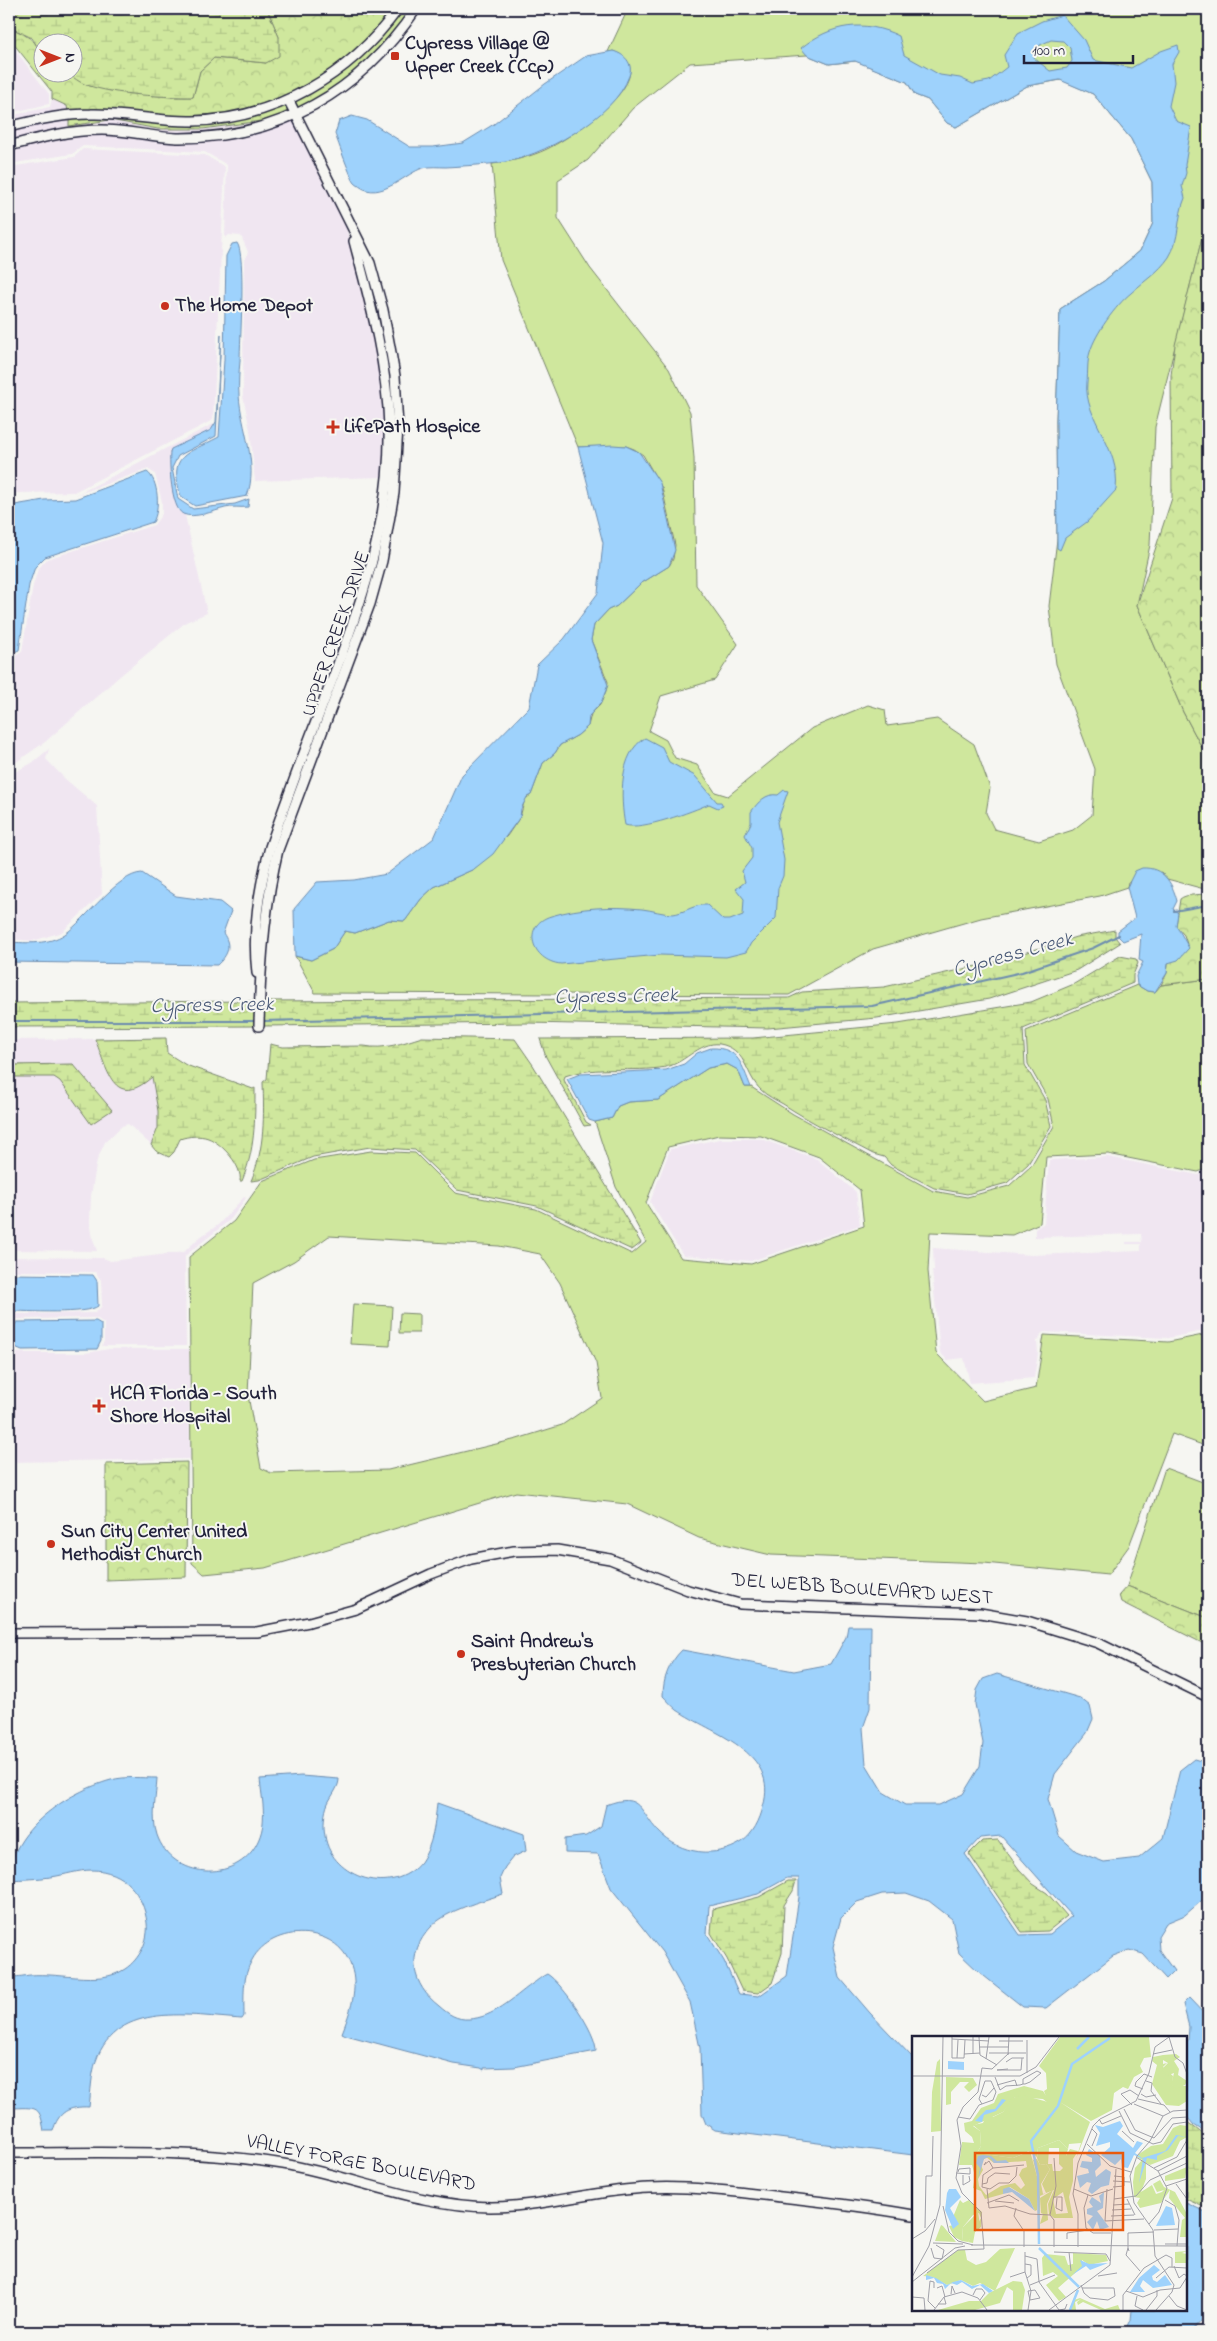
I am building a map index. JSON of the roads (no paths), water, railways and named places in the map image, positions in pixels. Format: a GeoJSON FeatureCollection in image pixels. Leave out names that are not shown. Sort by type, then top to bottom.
{"type":"FeatureCollection","features":[{"type":"Feature","properties":{"kind":"street"},"geometry":{"type":"LineString","coordinates":[[9,127],[56,116],[90,114],[161,120],[221,119],[260,110],[289,100],[319,84],[341,68],[371,42],[398,9]]}},
{"type":"Feature","properties":{"kind":"street"},"geometry":{"type":"LineString","coordinates":[[9,146],[45,136],[78,131],[102,130],[176,138],[216,136],[241,133],[296,115],[335,93],[357,77],[383,52],[416,9]]}},
{"type":"Feature","properties":{"kind":"street","name":"UPPER CREEK DRIVE"},"geometry":{"type":"LineString","coordinates":[[259,1026],[260,993],[270,882],[278,850],[370,604],[382,561],[394,492],[398,427],[395,376],[383,310],[370,263],[289,100]]}},
{"type":"Feature","properties":{"kind":"street","name":"DEL WEBB BOULEVARD WEST"},"geometry":{"type":"LineString","coordinates":[[9,1633],[258,1632],[309,1622],[356,1609],[436,1572],[471,1559],[514,1551],[557,1550],[610,1559],[688,1590],[740,1604],[980,1613],[1027,1621],[1098,1643],[1208,1697]]}},
{"type":"Feature","properties":{"kind":"street","name":"VALLEY FORGE BOULEVARD"},"geometry":{"type":"LineString","coordinates":[[9,2152],[225,2156],[316,2170],[444,2204],[490,2207],[524,2205],[621,2190],[690,2188],[863,2206],[912,2214]]}},
{"type":"Feature","properties":{"kind":"water"},"geometry":{"type":"Polygon","coordinates":[[[1062,15],[1084,40],[1093,60],[1131,68],[1161,51],[1178,45],[1179,52],[1172,64],[1174,82],[1169,106],[1176,121],[1191,127],[1185,165],[1186,173],[1182,186],[1185,198],[1173,250],[1161,267],[1125,298],[1113,312],[1096,337],[1089,356],[1087,395],[1113,460],[1116,474],[1116,490],[1087,522],[1065,538],[1060,550],[1057,548],[1056,420],[1060,309],[1104,281],[1140,251],[1153,223],[1152,182],[1131,139],[1093,94],[1060,80],[1027,86],[956,127],[947,123],[928,100],[915,95],[907,82],[855,61],[829,64],[807,55],[801,48],[812,40],[836,29],[861,26],[873,27],[899,36],[904,55],[940,75],[960,78],[973,84],[989,81],[1007,67],[1004,55],[1018,33],[1042,21],[1062,15]],[[1051,40],[1040,45],[1034,58],[1050,71],[1067,68],[1072,61],[1070,48],[1063,41],[1051,40]]]}},
{"type":"Feature","properties":{"kind":"water"},"geometry":{"type":"Polygon","coordinates":[[[613,51],[621,54],[627,60],[630,67],[629,76],[621,91],[609,106],[593,120],[554,144],[516,160],[499,163],[423,168],[387,188],[379,190],[364,189],[353,180],[335,134],[339,121],[352,116],[367,120],[410,147],[433,147],[463,143],[494,124],[545,84],[586,56],[613,51]]]}},
{"type":"Feature","properties":{"kind":"water"},"geometry":{"type":"Polygon","coordinates":[[[237,243],[240,250],[242,280],[239,391],[240,408],[250,459],[250,484],[247,496],[195,506],[181,497],[177,472],[178,464],[189,453],[219,437],[224,360],[226,256],[232,244],[237,243]]]}},
{"type":"Feature","properties":{"kind":"water"},"geometry":{"type":"Polygon","coordinates":[[[221,334],[216,436],[178,456],[172,468],[178,499],[193,509],[235,504],[249,499],[248,507],[228,507],[193,516],[183,514],[179,510],[173,495],[170,452],[171,449],[211,430],[216,422],[221,334]]]}},
{"type":"Feature","properties":{"kind":"water"},"geometry":{"type":"Polygon","coordinates":[[[626,446],[639,452],[660,483],[675,550],[669,566],[640,584],[617,606],[608,610],[594,625],[591,640],[608,685],[601,703],[589,716],[588,726],[578,735],[560,745],[555,753],[543,763],[531,795],[527,797],[521,809],[520,817],[493,854],[474,869],[434,887],[421,899],[405,921],[389,920],[355,933],[345,931],[333,949],[311,960],[295,956],[294,909],[317,882],[354,880],[387,874],[434,838],[462,775],[529,707],[537,665],[564,639],[598,593],[603,543],[578,447],[626,446]]]}},
{"type":"Feature","properties":{"kind":"water"},"geometry":{"type":"Polygon","coordinates":[[[147,472],[154,482],[157,496],[157,510],[153,522],[45,557],[35,567],[29,585],[19,650],[12,653],[9,652],[9,506],[44,500],[75,499],[147,472]]]}},
{"type":"Feature","properties":{"kind":"water"},"geometry":{"type":"Polygon","coordinates":[[[645,738],[662,747],[669,762],[695,776],[717,802],[721,802],[723,806],[718,808],[709,804],[654,823],[633,826],[625,825],[622,802],[623,777],[630,754],[636,745],[645,738]]]}},
{"type":"Feature","properties":{"kind":"water"},"geometry":{"type":"Polygon","coordinates":[[[784,790],[788,791],[777,822],[784,860],[783,876],[778,888],[776,918],[751,943],[746,952],[726,957],[660,955],[561,964],[551,961],[537,950],[533,934],[536,927],[551,916],[574,911],[596,908],[619,908],[642,909],[673,914],[707,905],[723,920],[730,920],[743,915],[744,899],[736,889],[745,882],[742,871],[752,858],[752,848],[745,835],[751,823],[751,812],[763,799],[770,795],[778,795],[784,790]]]}},
{"type":"Feature","properties":{"kind":"water"},"geometry":{"type":"Polygon","coordinates":[[[1142,868],[1156,870],[1166,877],[1169,882],[1177,901],[1173,909],[1178,913],[1176,926],[1189,948],[1178,960],[1168,963],[1167,973],[1155,992],[1147,991],[1137,985],[1136,976],[1143,962],[1139,960],[1141,934],[1123,941],[1118,936],[1118,931],[1135,918],[1127,887],[1135,871],[1142,868]]]}},
{"type":"Feature","properties":{"kind":"water"},"geometry":{"type":"Polygon","coordinates":[[[142,873],[176,896],[220,902],[231,911],[223,933],[228,950],[224,958],[217,965],[9,962],[9,942],[38,942],[58,938],[73,927],[122,881],[132,875],[142,873]]]}},
{"type":"Feature","properties":{"kind":"water"},"geometry":{"type":"Polygon","coordinates":[[[711,1048],[734,1054],[742,1065],[751,1087],[745,1087],[738,1070],[727,1064],[708,1068],[658,1100],[628,1102],[618,1106],[612,1118],[595,1122],[589,1120],[567,1079],[580,1074],[666,1070],[684,1064],[697,1053],[711,1048]]]}},
{"type":"Feature","properties":{"kind":"water"},"geometry":{"type":"Polygon","coordinates":[[[9,1274],[93,1275],[97,1281],[98,1306],[92,1309],[69,1312],[9,1311],[9,1274]]]}},
{"type":"Feature","properties":{"kind":"water"},"geometry":{"type":"Polygon","coordinates":[[[96,1321],[101,1324],[101,1341],[97,1349],[22,1350],[15,1347],[14,1326],[17,1322],[96,1321]]]}},
{"type":"Feature","properties":{"kind":"water"},"geometry":{"type":"Polygon","coordinates":[[[848,1626],[871,1626],[870,1708],[863,1728],[866,1764],[883,1792],[905,1805],[939,1805],[963,1794],[980,1766],[983,1743],[975,1704],[977,1690],[983,1679],[997,1674],[1080,1698],[1090,1706],[1093,1719],[1087,1733],[1055,1774],[1048,1799],[1059,1836],[1076,1851],[1104,1862],[1139,1858],[1163,1838],[1180,1770],[1194,1759],[1208,1763],[1208,1895],[1185,1915],[1166,1923],[1158,1936],[1159,1950],[1174,1971],[1166,1979],[1143,1954],[1129,1950],[1113,1956],[1046,2008],[1023,2007],[979,1972],[959,1953],[952,1919],[929,1901],[906,1893],[882,1894],[857,1902],[841,1918],[833,1947],[840,1978],[912,2057],[912,2155],[715,2130],[706,2124],[702,2114],[700,2048],[690,2002],[662,1952],[611,1888],[598,1854],[565,1853],[565,1839],[586,1836],[601,1826],[606,1805],[618,1801],[627,1800],[633,1802],[643,1811],[652,1825],[668,1839],[677,1845],[699,1852],[721,1851],[732,1847],[746,1839],[753,1831],[762,1812],[766,1788],[762,1772],[740,1746],[677,1710],[663,1696],[664,1683],[670,1666],[682,1650],[794,1671],[831,1664],[846,1637],[848,1626]],[[1001,1836],[980,1838],[965,1854],[1020,1935],[1050,1934],[1072,1916],[1001,1836]],[[787,1878],[758,1894],[709,1906],[707,1934],[724,1961],[739,1994],[759,1996],[787,1976],[799,1897],[799,1878],[787,1878]]]}},
{"type":"Feature","properties":{"kind":"water"},"geometry":{"type":"Polygon","coordinates":[[[301,1776],[339,1779],[337,1788],[328,1803],[326,1811],[325,1836],[330,1851],[339,1863],[351,1872],[365,1878],[395,1879],[409,1873],[421,1862],[431,1841],[437,1803],[524,1834],[526,1851],[513,1857],[505,1867],[500,1878],[503,1894],[446,1915],[431,1927],[423,1937],[417,1948],[415,1958],[415,1969],[418,1979],[430,1998],[442,2009],[457,2017],[469,2019],[478,2018],[494,2011],[547,1974],[561,1987],[578,2009],[591,2033],[596,2051],[514,2067],[484,2068],[484,2070],[454,2064],[346,2035],[342,2033],[354,1992],[351,1966],[344,1952],[332,1942],[319,1936],[304,1933],[274,1939],[261,1948],[252,1960],[245,1980],[244,2016],[242,2019],[179,2015],[158,2016],[138,2020],[120,2028],[106,2042],[94,2067],[89,2107],[70,2109],[65,2112],[58,2119],[53,2131],[44,2131],[41,2117],[36,2110],[14,2108],[12,2105],[9,1979],[35,1975],[89,1978],[114,1974],[125,1969],[135,1960],[147,1936],[147,1923],[142,1902],[130,1886],[113,1874],[87,1870],[46,1878],[9,1880],[12,1862],[19,1845],[30,1830],[60,1804],[94,1786],[122,1778],[157,1778],[154,1821],[157,1835],[165,1850],[176,1861],[190,1868],[205,1871],[220,1870],[235,1865],[247,1856],[257,1843],[263,1819],[260,1779],[301,1776]]]}},
{"type":"Feature","properties":{"kind":"water"},"geometry":{"type":"Polygon","coordinates":[[[1189,1998],[1208,2018],[1208,2134],[1194,2125],[1187,2117],[1187,2041],[1189,2027],[1183,2004],[1189,1998]]]}},
{"type":"Feature","properties":{"kind":"water"},"geometry":{"type":"Polygon","coordinates":[[[1187,2203],[1208,2213],[1208,2314],[1191,2332],[1125,2332],[1131,2320],[1132,2311],[1187,2311],[1187,2203]]]}},
{"type":"Feature","properties":{"kind":"waterway","name":"Cypress Creek"},"geometry":{"type":"LineString","coordinates":[[1174,911],[1208,905]]}},
{"type":"Feature","properties":{"kind":"waterway","name":"Cypress Creek"},"geometry":{"type":"LineString","coordinates":[[263,1021],[872,1006],[1022,972],[1093,948],[1119,935]]}},
{"type":"Feature","properties":{"kind":"waterway","name":"Cypress Creek"},"geometry":{"type":"LineString","coordinates":[[9,1021],[255,1021]]}},
{"type":"Feature","properties":{"kind":"place","name":"Cypress Village @ Upper Creek (Ccp)"},"geometry":{"type":"Point","coordinates":[395,56]}},
{"type":"Feature","properties":{"kind":"place","name":"The Home Depot"},"geometry":{"type":"Point","coordinates":[165,306]}},
{"type":"Feature","properties":{"kind":"place","name":"LifePath Hospice"},"geometry":{"type":"Point","coordinates":[333,427]}},
{"type":"Feature","properties":{"kind":"place","name":"HCA Florida - South Shore Hospital"},"geometry":{"type":"Point","coordinates":[99,1406]}},
{"type":"Feature","properties":{"kind":"place","name":"Sun City Center United Methodist Church"},"geometry":{"type":"Point","coordinates":[51,1544]}},
{"type":"Feature","properties":{"kind":"place","name":"Saint Andrew's Presbyterian Church"},"geometry":{"type":"Point","coordinates":[461,1654]}}]}
